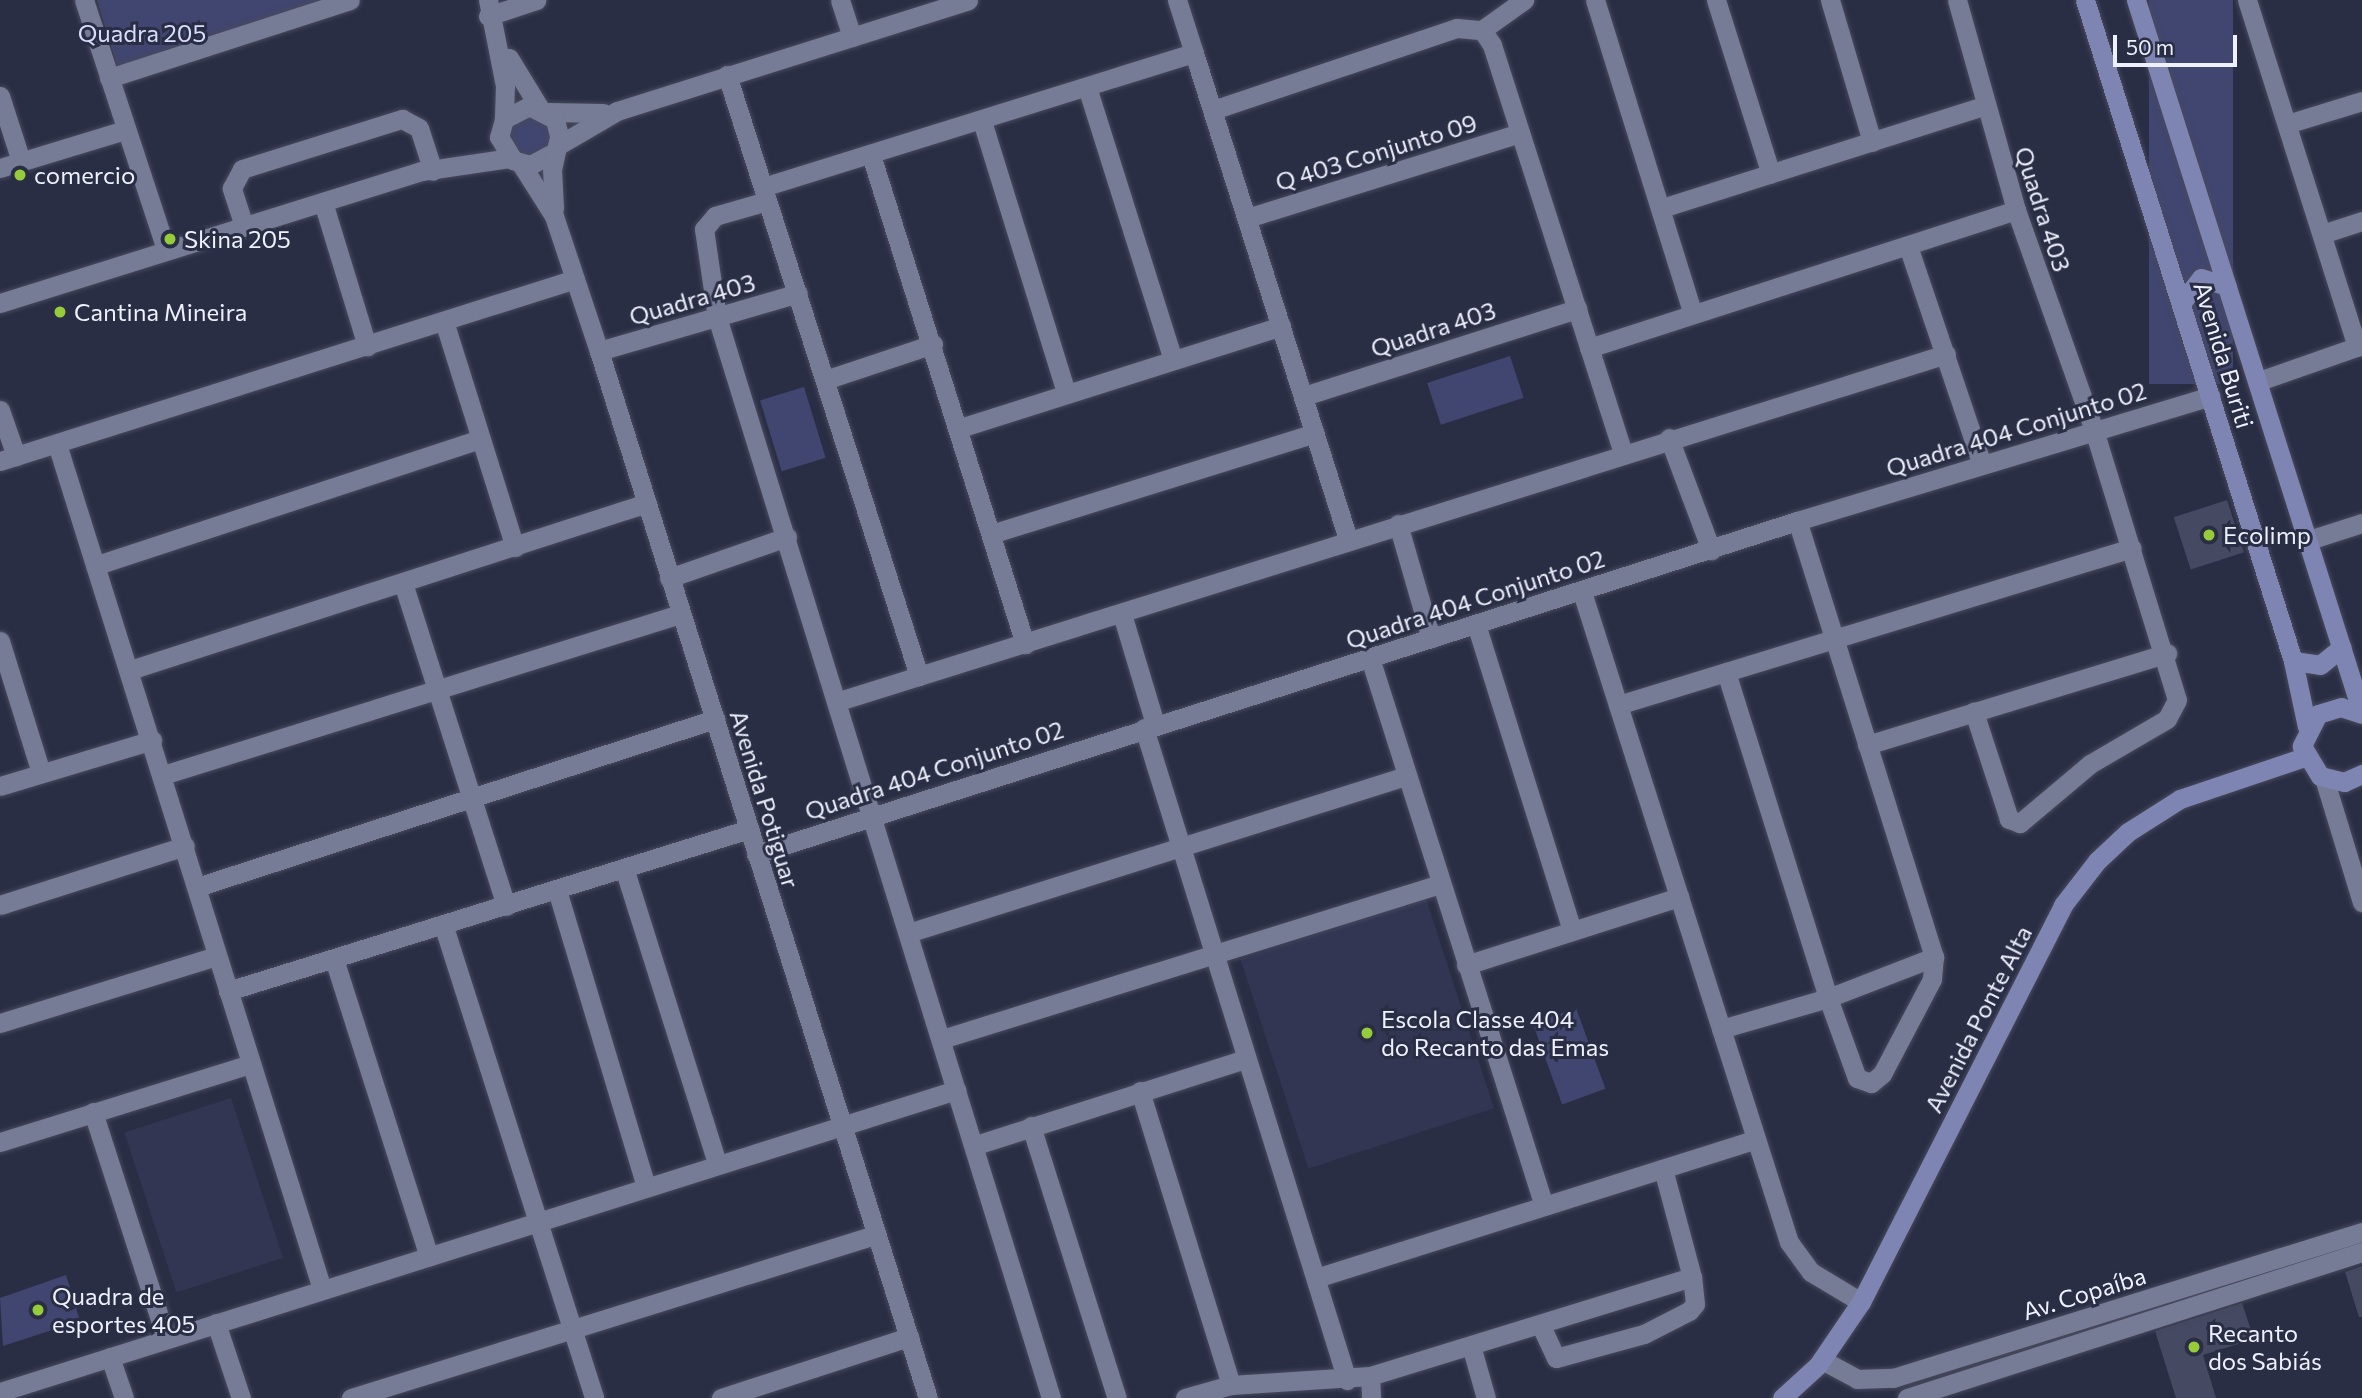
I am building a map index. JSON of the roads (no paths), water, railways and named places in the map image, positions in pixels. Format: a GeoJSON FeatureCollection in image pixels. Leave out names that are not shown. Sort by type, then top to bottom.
{"type":"FeatureCollection","features":[{"type":"Feature","properties":{"kind":"main road","name":"Avenida Buriti"},"geometry":{"type":"LineString","coordinates":[[2085,0],[2183,301],[2293,661],[2307,727],[2305,757]]}},
{"type":"Feature","properties":{"kind":"main road","name":"Avenida Buriti"},"geometry":{"type":"LineString","coordinates":[[2136,0],[2259,381],[2362,714],[2329,708],[2307,727]]}},
{"type":"Feature","properties":{"kind":"main road"},"geometry":{"type":"LineString","coordinates":[[2183,301],[2201,278],[2227,286]]}},
{"type":"Feature","properties":{"kind":"main road"},"geometry":{"type":"LineString","coordinates":[[2293,661],[2320,665],[2342,647]]}},
{"type":"Feature","properties":{"kind":"main road"},"geometry":{"type":"LineString","coordinates":[[2305,757],[2324,778],[2344,782],[2362,774]]}},
{"type":"Feature","properties":{"kind":"main road","name":"Avenida Ponte Alta"},"geometry":{"type":"LineString","coordinates":[[1782,1398],[1822,1360],[1861,1302],[2063,905],[2097,861],[2128,832],[2180,800],[2305,757]]}},
{"type":"Feature","properties":{"kind":"street"},"geometry":{"type":"LineString","coordinates":[[84,0],[166,250]]}},
{"type":"Feature","properties":{"kind":"street"},"geometry":{"type":"LineString","coordinates":[[109,79],[350,0]]}},
{"type":"Feature","properties":{"kind":"street"},"geometry":{"type":"LineString","coordinates":[[491,7],[536,0]]}},
{"type":"Feature","properties":{"kind":"street"},"geometry":{"type":"LineString","coordinates":[[840,0],[852,37]]}},
{"type":"Feature","properties":{"kind":"street"},"geometry":{"type":"LineString","coordinates":[[0,303],[429,169],[469,152],[519,107],[584,115],[617,111],[968,0]]}},
{"type":"Feature","properties":{"kind":"street"},"geometry":{"type":"LineString","coordinates":[[1177,0],[1348,539]]}},
{"type":"Feature","properties":{"kind":"street"},"geometry":{"type":"LineString","coordinates":[[1213,110],[1457,29],[1482,30],[1524,0]]}},
{"type":"Feature","properties":{"kind":"street"},"geometry":{"type":"LineString","coordinates":[[1595,0],[1693,314]]}},
{"type":"Feature","properties":{"kind":"street"},"geometry":{"type":"LineString","coordinates":[[1716,0],[1771,174]]}},
{"type":"Feature","properties":{"kind":"street"},"geometry":{"type":"LineString","coordinates":[[1830,0],[1872,142]]}},
{"type":"Feature","properties":{"kind":"street","name":"Quadra 403"},"geometry":{"type":"LineString","coordinates":[[1957,0],[1984,106],[2016,210],[2094,430],[2167,653],[2177,700],[2173,714],[2090,764],[2020,823],[2009,819],[1974,712]]}},
{"type":"Feature","properties":{"kind":"street"},"geometry":{"type":"LineString","coordinates":[[2247,0],[2359,346],[2259,381]]}},
{"type":"Feature","properties":{"kind":"street","name":"Avenida Potiguar"},"geometry":{"type":"LineString","coordinates":[[491,7],[515,76],[559,128],[555,149],[554,216]]}},
{"type":"Feature","properties":{"kind":"street","name":"Avenida Potiguar"},"geometry":{"type":"LineString","coordinates":[[491,7],[505,86],[502,147],[516,161],[554,216],[599,351],[668,578],[715,719],[928,1398]]}},
{"type":"Feature","properties":{"kind":"street"},"geometry":{"type":"LineString","coordinates":[[1482,30],[1493,45],[1622,452]]}},
{"type":"Feature","properties":{"kind":"street"},"geometry":{"type":"LineString","coordinates":[[1051,1398],[874,814],[717,317],[704,229],[715,216],[765,194],[871,155],[1194,53]]}},
{"type":"Feature","properties":{"kind":"street"},"geometry":{"type":"LineString","coordinates":[[727,75],[919,676]]}},
{"type":"Feature","properties":{"kind":"street"},"geometry":{"type":"LineString","coordinates":[[1087,87],[1173,359]]}},
{"type":"Feature","properties":{"kind":"street"},"geometry":{"type":"LineString","coordinates":[[0,96],[21,161]]}},
{"type":"Feature","properties":{"kind":"street"},"geometry":{"type":"LineString","coordinates":[[2287,124],[2362,101]]}},
{"type":"Feature","properties":{"kind":"street"},"geometry":{"type":"LineString","coordinates":[[1662,208],[1984,106]]}},
{"type":"Feature","properties":{"kind":"street"},"geometry":{"type":"LineString","coordinates":[[429,169],[516,161],[539,163],[555,149],[617,111]]}},
{"type":"Feature","properties":{"kind":"street"},"geometry":{"type":"LineString","coordinates":[[244,226],[232,188],[242,169],[402,119],[419,128],[429,169]]}},
{"type":"Feature","properties":{"kind":"street"},"geometry":{"type":"LineString","coordinates":[[982,121],[1066,392]]}},
{"type":"Feature","properties":{"kind":"street"},"geometry":{"type":"LineString","coordinates":[[0,168],[125,130]]}},
{"type":"Feature","properties":{"kind":"street","name":"Q 403 Conjunto 09"},"geometry":{"type":"LineString","coordinates":[[1247,218],[1520,133]]}},
{"type":"Feature","properties":{"kind":"street"},"geometry":{"type":"LineString","coordinates":[[871,155],[960,428],[1025,644]]}},
{"type":"Feature","properties":{"kind":"street"},"geometry":{"type":"LineString","coordinates":[[323,202],[366,346]]}},
{"type":"Feature","properties":{"kind":"street"},"geometry":{"type":"LineString","coordinates":[[1589,348],[2016,210]]}},
{"type":"Feature","properties":{"kind":"street"},"geometry":{"type":"LineString","coordinates":[[2322,234],[2362,221]]}},
{"type":"Feature","properties":{"kind":"street"},"geometry":{"type":"LineString","coordinates":[[1908,246],[1982,464]]}},
{"type":"Feature","properties":{"kind":"street"},"geometry":{"type":"LineString","coordinates":[[0,411],[8,458],[575,279]]}},
{"type":"Feature","properties":{"kind":"street","name":"Quadra 403"},"geometry":{"type":"LineString","coordinates":[[599,351],[798,293]]}},
{"type":"Feature","properties":{"kind":"street","name":"Quadra 403"},"geometry":{"type":"LineString","coordinates":[[1304,396],[1577,309]]}},
{"type":"Feature","properties":{"kind":"street"},"geometry":{"type":"LineString","coordinates":[[444,321],[478,440],[515,547]]}},
{"type":"Feature","properties":{"kind":"street"},"geometry":{"type":"LineString","coordinates":[[960,428],[1066,392],[1281,327]]}},
{"type":"Feature","properties":{"kind":"street"},"geometry":{"type":"LineString","coordinates":[[825,380],[933,344]]}},
{"type":"Feature","properties":{"kind":"street"},"geometry":{"type":"LineString","coordinates":[[839,701],[1122,614],[1622,452],[1946,354]]}},
{"type":"Feature","properties":{"kind":"street","name":"Quadra 404 Conjunto 02"},"geometry":{"type":"LineString","coordinates":[[756,854],[874,814],[1582,592],[1797,521],[2211,396]]}},
{"type":"Feature","properties":{"kind":"street"},"geometry":{"type":"LineString","coordinates":[[991,534],[1315,433]]}},
{"type":"Feature","properties":{"kind":"street"},"geometry":{"type":"LineString","coordinates":[[1669,438],[1710,550]]}},
{"type":"Feature","properties":{"kind":"street"},"geometry":{"type":"LineString","coordinates":[[97,565],[478,440]]}},
{"type":"Feature","properties":{"kind":"street"},"geometry":{"type":"LineString","coordinates":[[57,444],[322,1289]]}},
{"type":"Feature","properties":{"kind":"street"},"geometry":{"type":"LineString","coordinates":[[130,670],[647,503]]}},
{"type":"Feature","properties":{"kind":"street"},"geometry":{"type":"LineString","coordinates":[[1726,672],[1828,998],[1857,1078],[1871,1083],[1882,1074],[1932,979],[1934,957],[1797,521]]}},
{"type":"Feature","properties":{"kind":"street"},"geometry":{"type":"LineString","coordinates":[[2309,540],[2362,523]]}},
{"type":"Feature","properties":{"kind":"street"},"geometry":{"type":"LineString","coordinates":[[1398,524],[1431,638]]}},
{"type":"Feature","properties":{"kind":"street"},"geometry":{"type":"LineString","coordinates":[[668,578],[787,537]]}},
{"type":"Feature","properties":{"kind":"street"},"geometry":{"type":"LineString","coordinates":[[1619,705],[2132,548]]}},
{"type":"Feature","properties":{"kind":"street"},"geometry":{"type":"LineString","coordinates":[[403,583],[506,906]]}},
{"type":"Feature","properties":{"kind":"street"},"geometry":{"type":"LineString","coordinates":[[1582,592],[1794,1255],[1861,1302]]}},
{"type":"Feature","properties":{"kind":"street"},"geometry":{"type":"LineString","coordinates":[[163,775],[680,614]]}},
{"type":"Feature","properties":{"kind":"street"},"geometry":{"type":"LineString","coordinates":[[1122,614],[1179,845],[1347,1380]]}},
{"type":"Feature","properties":{"kind":"street"},"geometry":{"type":"LineString","coordinates":[[1476,624],[1573,930]]}},
{"type":"Feature","properties":{"kind":"street"},"geometry":{"type":"LineString","coordinates":[[0,641],[41,773]]}},
{"type":"Feature","properties":{"kind":"street"},"geometry":{"type":"LineString","coordinates":[[1867,745],[2167,653]]}},
{"type":"Feature","properties":{"kind":"street"},"geometry":{"type":"LineString","coordinates":[[1370,659],[1544,1206]]}},
{"type":"Feature","properties":{"kind":"street"},"geometry":{"type":"LineString","coordinates":[[197,887],[715,719]]}},
{"type":"Feature","properties":{"kind":"street"},"geometry":{"type":"LineString","coordinates":[[0,786],[152,740]]}},
{"type":"Feature","properties":{"kind":"street"},"geometry":{"type":"LineString","coordinates":[[908,933],[1179,845],[1406,776]]}},
{"type":"Feature","properties":{"kind":"street"},"geometry":{"type":"LineString","coordinates":[[2324,778],[2362,902]]}},
{"type":"Feature","properties":{"kind":"street"},"geometry":{"type":"LineString","coordinates":[[228,991],[748,829]]}},
{"type":"Feature","properties":{"kind":"street"},"geometry":{"type":"LineString","coordinates":[[0,905],[185,846]]}},
{"type":"Feature","properties":{"kind":"street"},"geometry":{"type":"LineString","coordinates":[[624,868],[717,1163]]}},
{"type":"Feature","properties":{"kind":"street"},"geometry":{"type":"LineString","coordinates":[[942,1039],[1212,952],[1440,884]]}},
{"type":"Feature","properties":{"kind":"street"},"geometry":{"type":"LineString","coordinates":[[557,890],[646,1186]]}},
{"type":"Feature","properties":{"kind":"street"},"geometry":{"type":"LineString","coordinates":[[1466,965],[1679,897]]}},
{"type":"Feature","properties":{"kind":"street"},"geometry":{"type":"LineString","coordinates":[[443,925],[541,1220],[594,1398]]}},
{"type":"Feature","properties":{"kind":"street"},"geometry":{"type":"LineString","coordinates":[[0,1023],[217,956]]}},
{"type":"Feature","properties":{"kind":"street"},"geometry":{"type":"LineString","coordinates":[[1721,1029],[1828,998],[1934,957]]}},
{"type":"Feature","properties":{"kind":"street"},"geometry":{"type":"LineString","coordinates":[[334,959],[429,1256]]}},
{"type":"Feature","properties":{"kind":"street"},"geometry":{"type":"LineString","coordinates":[[976,1145],[1246,1059]]}},
{"type":"Feature","properties":{"kind":"street"},"geometry":{"type":"LineString","coordinates":[[0,1142],[251,1064]]}},
{"type":"Feature","properties":{"kind":"street"},"geometry":{"type":"LineString","coordinates":[[0,1392],[717,1163],[956,1090]]}},
{"type":"Feature","properties":{"kind":"street"},"geometry":{"type":"LineString","coordinates":[[1140,1091],[1231,1385]]}},
{"type":"Feature","properties":{"kind":"street"},"geometry":{"type":"LineString","coordinates":[[93,1112],[166,1338]]}},
{"type":"Feature","properties":{"kind":"street"},"geometry":{"type":"LineString","coordinates":[[1031,1126],[1117,1398]]}},
{"type":"Feature","properties":{"kind":"street"},"geometry":{"type":"LineString","coordinates":[[1316,1278],[1756,1139]]}},
{"type":"Feature","properties":{"kind":"street"},"geometry":{"type":"LineString","coordinates":[[1542,1328],[1556,1359],[1644,1334],[1689,1311],[1695,1304],[1692,1277],[1663,1168]]}},
{"type":"Feature","properties":{"kind":"street","name":"Av. Copaíba"},"geometry":{"type":"LineString","coordinates":[[1822,1360],[1857,1379],[1893,1378],[2362,1232]]}},
{"type":"Feature","properties":{"kind":"street"},"geometry":{"type":"LineString","coordinates":[[351,1398],[875,1235]]}},
{"type":"Feature","properties":{"kind":"street","name":"Av. Copaíba"},"geometry":{"type":"LineString","coordinates":[[1907,1398],[2362,1252]]}},
{"type":"Feature","properties":{"kind":"street"},"geometry":{"type":"LineString","coordinates":[[1185,1398],[1231,1385],[1290,1391],[1370,1376],[1542,1328],[1692,1277]]}},
{"type":"Feature","properties":{"kind":"street"},"geometry":{"type":"LineString","coordinates":[[216,1323],[241,1398]]}},
{"type":"Feature","properties":{"kind":"street"},"geometry":{"type":"LineString","coordinates":[[721,1398],[909,1337]]}},
{"type":"Feature","properties":{"kind":"street"},"geometry":{"type":"LineString","coordinates":[[1472,1349],[1486,1398]]}},
{"type":"Feature","properties":{"kind":"street"},"geometry":{"type":"LineString","coordinates":[[110,1357],[124,1398]]}},
{"type":"Feature","properties":{"kind":"street"},"geometry":{"type":"LineString","coordinates":[[1370,1376],[1371,1398]]}},
{"type":"Feature","properties":{"kind":"place","name":"comercio"},"geometry":{"type":"Point","coordinates":[20,175]}},
{"type":"Feature","properties":{"kind":"place","name":"Skina 205"},"geometry":{"type":"Point","coordinates":[170,239]}},
{"type":"Feature","properties":{"kind":"place","name":"Cantina Mineira"},"geometry":{"type":"Point","coordinates":[60,312]}},
{"type":"Feature","properties":{"kind":"place","name":"Ecolimp"},"geometry":{"type":"Point","coordinates":[2209,535]}},
{"type":"Feature","properties":{"kind":"place","name":"Escola Classe 404 do Recanto das Emas"},"geometry":{"type":"Point","coordinates":[1367,1033]}},
{"type":"Feature","properties":{"kind":"place","name":"Quadra de esportes 405"},"geometry":{"type":"Point","coordinates":[38,1310]}},
{"type":"Feature","properties":{"kind":"place","name":"Recanto dos Sabiás"},"geometry":{"type":"Point","coordinates":[2194,1347]}},
{"type":"Feature","properties":{"kind":"park label","name":"Quadra 205"},"geometry":{"type":"Point","coordinates":[142,33]}}]}
